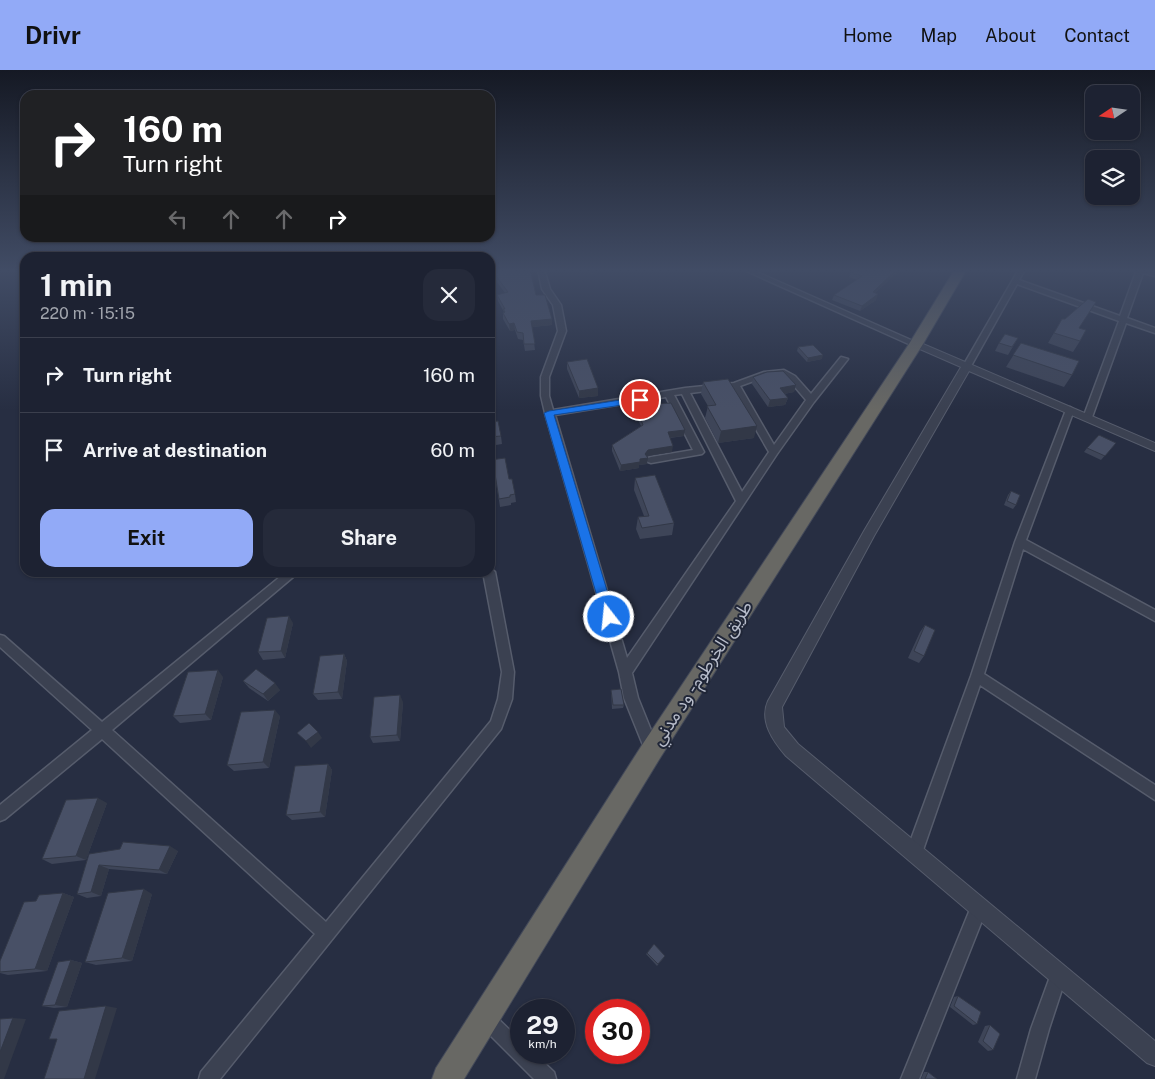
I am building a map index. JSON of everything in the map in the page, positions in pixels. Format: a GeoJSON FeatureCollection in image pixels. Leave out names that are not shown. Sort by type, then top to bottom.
{"type":"FeatureCollection","features":[{"type":"Feature","properties":{"kind":"highway","name":"طريق الخرطوم - ود مدني"},"geometry":{"type":"LineString","coordinates":[[447,1079],[652,750],[933,316]]}},
{"type":"Feature","properties":{"kind":"street"},"geometry":{"type":"LineString","coordinates":[[559,316],[562,332],[544,383],[549,413],[631,698],[652,750]]}},
{"type":"Feature","properties":{"kind":"street"},"geometry":{"type":"LineString","coordinates":[[852,316],[1155,447]]}},
{"type":"Feature","properties":{"kind":"street"},"geometry":{"type":"LineString","coordinates":[[995,316],[854,558],[774,706],[772,715],[775,728],[792,750],[1155,1055]]}},
{"type":"Feature","properties":{"kind":"street"},"geometry":{"type":"LineString","coordinates":[[1116,316],[1155,330]]}},
{"type":"Feature","properties":{"kind":"street"},"geometry":{"type":"LineString","coordinates":[[1088,418],[1125,316]]}},
{"type":"Feature","properties":{"kind":"street"},"geometry":{"type":"LineString","coordinates":[[625,672],[774,452],[811,400],[844,359]]}},
{"type":"Feature","properties":{"kind":"street"},"geometry":{"type":"LineString","coordinates":[[549,413],[685,391],[735,385],[764,375],[784,373],[792,378],[811,400]]}},
{"type":"Feature","properties":{"kind":"street"},"geometry":{"type":"LineString","coordinates":[[735,385],[774,452]]}},
{"type":"Feature","properties":{"kind":"street"},"geometry":{"type":"LineString","coordinates":[[685,391],[741,501]]}},
{"type":"Feature","properties":{"kind":"street"},"geometry":{"type":"LineString","coordinates":[[652,460],[699,452],[668,394]]}},
{"type":"Feature","properties":{"kind":"street"},"geometry":{"type":"LineString","coordinates":[[914,853],[977,676],[1020,542],[1070,410]]}},
{"type":"Feature","properties":{"kind":"street"},"geometry":{"type":"LineString","coordinates":[[1020,542],[1155,616]]}},
{"type":"Feature","properties":{"kind":"street"},"geometry":{"type":"LineString","coordinates":[[0,814],[288,577]]}},
{"type":"Feature","properties":{"kind":"street"},"geometry":{"type":"LineString","coordinates":[[208,1079],[496,725],[504,708],[508,687],[506,658],[490,577]]}},
{"type":"Feature","properties":{"kind":"street"},"geometry":{"type":"LineString","coordinates":[[0,640],[326,933]]}},
{"type":"Feature","properties":{"kind":"street"},"geometry":{"type":"LineString","coordinates":[[977,676],[1155,793]]}},
{"type":"Feature","properties":{"kind":"street"},"geometry":{"type":"LineString","coordinates":[[910,1079],[979,908]]}},
{"type":"Feature","properties":{"kind":"street"},"geometry":{"type":"LineString","coordinates":[[1026,1079],[1040,1029],[1059,974]]}},
{"type":"Feature","properties":{"kind":"street"},"geometry":{"type":"LineString","coordinates":[[485,1018],[547,1079]]}},
{"type":"Feature","properties":{"kind":"building"},"geometry":{"type":"Polygon","coordinates":[[[505,316],[551,316],[552,319],[531,321],[535,344],[524,344],[523,333],[517,332],[514,323],[509,324],[505,316]]]}},
{"type":"Feature","properties":{"kind":"building"},"geometry":{"type":"Polygon","coordinates":[[[1068,316],[1087,316],[1079,328],[1086,330],[1080,341],[1054,333],[1062,319],[1068,316]]]}},
{"type":"Feature","properties":{"kind":"building"},"geometry":{"type":"Polygon","coordinates":[[[1005,334],[1018,338],[1012,347],[999,343],[1005,334]]]}},
{"type":"Feature","properties":{"kind":"building"},"geometry":{"type":"Polygon","coordinates":[[[1021,343],[1079,361],[1072,375],[1013,355],[1021,343]]]}},
{"type":"Feature","properties":{"kind":"building"},"geometry":{"type":"Polygon","coordinates":[[[813,345],[823,355],[808,358],[798,347],[813,345]]]}},
{"type":"Feature","properties":{"kind":"building"},"geometry":{"type":"Polygon","coordinates":[[[587,359],[598,388],[579,391],[567,362],[587,359]]]}},
{"type":"Feature","properties":{"kind":"building"},"geometry":{"type":"Polygon","coordinates":[[[783,371],[796,385],[780,388],[788,398],[770,400],[753,377],[767,372],[783,371]]]}},
{"type":"Feature","properties":{"kind":"building"},"geometry":{"type":"Polygon","coordinates":[[[728,379],[757,426],[721,431],[707,406],[716,405],[703,382],[728,379]]]}},
{"type":"Feature","properties":{"kind":"building"},"geometry":{"type":"Polygon","coordinates":[[[671,403],[685,430],[668,432],[673,446],[648,450],[645,454],[648,458],[640,459],[640,462],[621,465],[612,445],[643,425],[638,412],[653,408],[651,404],[671,403]]]}},
{"type":"Feature","properties":{"kind":"building"},"geometry":{"type":"Polygon","coordinates":[[[495,421],[498,421],[501,436],[495,437],[495,421]]]}},
{"type":"Feature","properties":{"kind":"building"},"geometry":{"type":"Polygon","coordinates":[[[1099,435],[1116,443],[1105,456],[1087,448],[1099,435]]]}},
{"type":"Feature","properties":{"kind":"building"},"geometry":{"type":"Polygon","coordinates":[[[505,458],[509,479],[512,479],[515,494],[510,495],[510,497],[499,499],[495,459],[505,458]]]}},
{"type":"Feature","properties":{"kind":"building"},"geometry":{"type":"Polygon","coordinates":[[[655,475],[674,523],[642,528],[638,517],[649,516],[635,478],[655,475]]]}},
{"type":"Feature","properties":{"kind":"building"},"geometry":{"type":"Polygon","coordinates":[[[1011,491],[1020,495],[1016,505],[1007,501],[1011,491]]]}},
{"type":"Feature","properties":{"kind":"building"},"geometry":{"type":"Polygon","coordinates":[[[289,616],[281,651],[258,652],[267,618],[289,616]]]}},
{"type":"Feature","properties":{"kind":"building"},"geometry":{"type":"Polygon","coordinates":[[[925,625],[935,630],[924,656],[914,651],[925,625]]]}},
{"type":"Feature","properties":{"kind":"building"},"geometry":{"type":"Polygon","coordinates":[[[344,654],[338,692],[313,694],[320,656],[344,654]]]}},
{"type":"Feature","properties":{"kind":"building"},"geometry":{"type":"Polygon","coordinates":[[[256,669],[275,683],[263,694],[243,681],[256,669]]]}},
{"type":"Feature","properties":{"kind":"building"},"geometry":{"type":"Polygon","coordinates":[[[218,670],[205,714],[173,716],[188,672],[218,670]]]}},
{"type":"Feature","properties":{"kind":"building"},"geometry":{"type":"Polygon","coordinates":[[[621,689],[624,705],[613,705],[611,690],[621,689]]]}},
{"type":"Feature","properties":{"kind":"building"},"geometry":{"type":"Polygon","coordinates":[[[400,695],[397,735],[370,737],[374,697],[400,695]]]}},
{"type":"Feature","properties":{"kind":"building"},"geometry":{"type":"Polygon","coordinates":[[[275,710],[263,762],[227,765],[241,712],[275,710]]]}},
{"type":"Feature","properties":{"kind":"building"},"geometry":{"type":"Polygon","coordinates":[[[309,723],[318,732],[306,741],[297,733],[309,723]]]}},
{"type":"Feature","properties":{"kind":"building"},"geometry":{"type":"Polygon","coordinates":[[[328,764],[320,812],[286,815],[295,766],[328,764]]]}},
{"type":"Feature","properties":{"kind":"building"},"geometry":{"type":"Polygon","coordinates":[[[98,798],[76,856],[42,859],[66,800],[98,798]]]}},
{"type":"Feature","properties":{"kind":"building"},"geometry":{"type":"Polygon","coordinates":[[[123,842],[170,846],[159,870],[99,865],[91,892],[77,894],[89,854],[120,849],[123,842]]]}},
{"type":"Feature","properties":{"kind":"building"},"geometry":{"type":"Polygon","coordinates":[[[144,889],[122,958],[85,962],[108,893],[144,889]]]}},
{"type":"Feature","properties":{"kind":"building"},"geometry":{"type":"Polygon","coordinates":[[[63,893],[35,969],[0,972],[0,961],[24,902],[36,901],[39,895],[63,893]]]}},
{"type":"Feature","properties":{"kind":"building"},"geometry":{"type":"Polygon","coordinates":[[[654,944],[665,956],[658,964],[647,953],[654,944]]]}},
{"type":"Feature","properties":{"kind":"building"},"geometry":{"type":"Polygon","coordinates":[[[71,960],[55,1005],[42,1006],[58,962],[71,960]]]}},
{"type":"Feature","properties":{"kind":"building"},"geometry":{"type":"Polygon","coordinates":[[[958,996],[981,1012],[977,1024],[954,1006],[958,996]]]}},
{"type":"Feature","properties":{"kind":"building"},"geometry":{"type":"Polygon","coordinates":[[[106,1006],[84,1079],[44,1079],[57,1039],[49,1039],[59,1011],[106,1006]]]}},
{"type":"Feature","properties":{"kind":"building"},"geometry":{"type":"Polygon","coordinates":[[[13,1018],[0,1052],[0,1019],[13,1018]]]}},
{"type":"Feature","properties":{"kind":"building"},"geometry":{"type":"Polygon","coordinates":[[[990,1025],[1000,1034],[993,1050],[983,1041],[990,1025]]]}},
{"type":"Feature","properties":{"kind":"building"},"geometry":{"type":"Polygon","coordinates":[[[928,1072],[937,1079],[925,1079],[928,1072]]]}},
{"type":"Feature","properties":{"kind":"route"},"geometry":{"type":"LineString","coordinates":[[609,617],[549,413],[640,400]]}}]}
